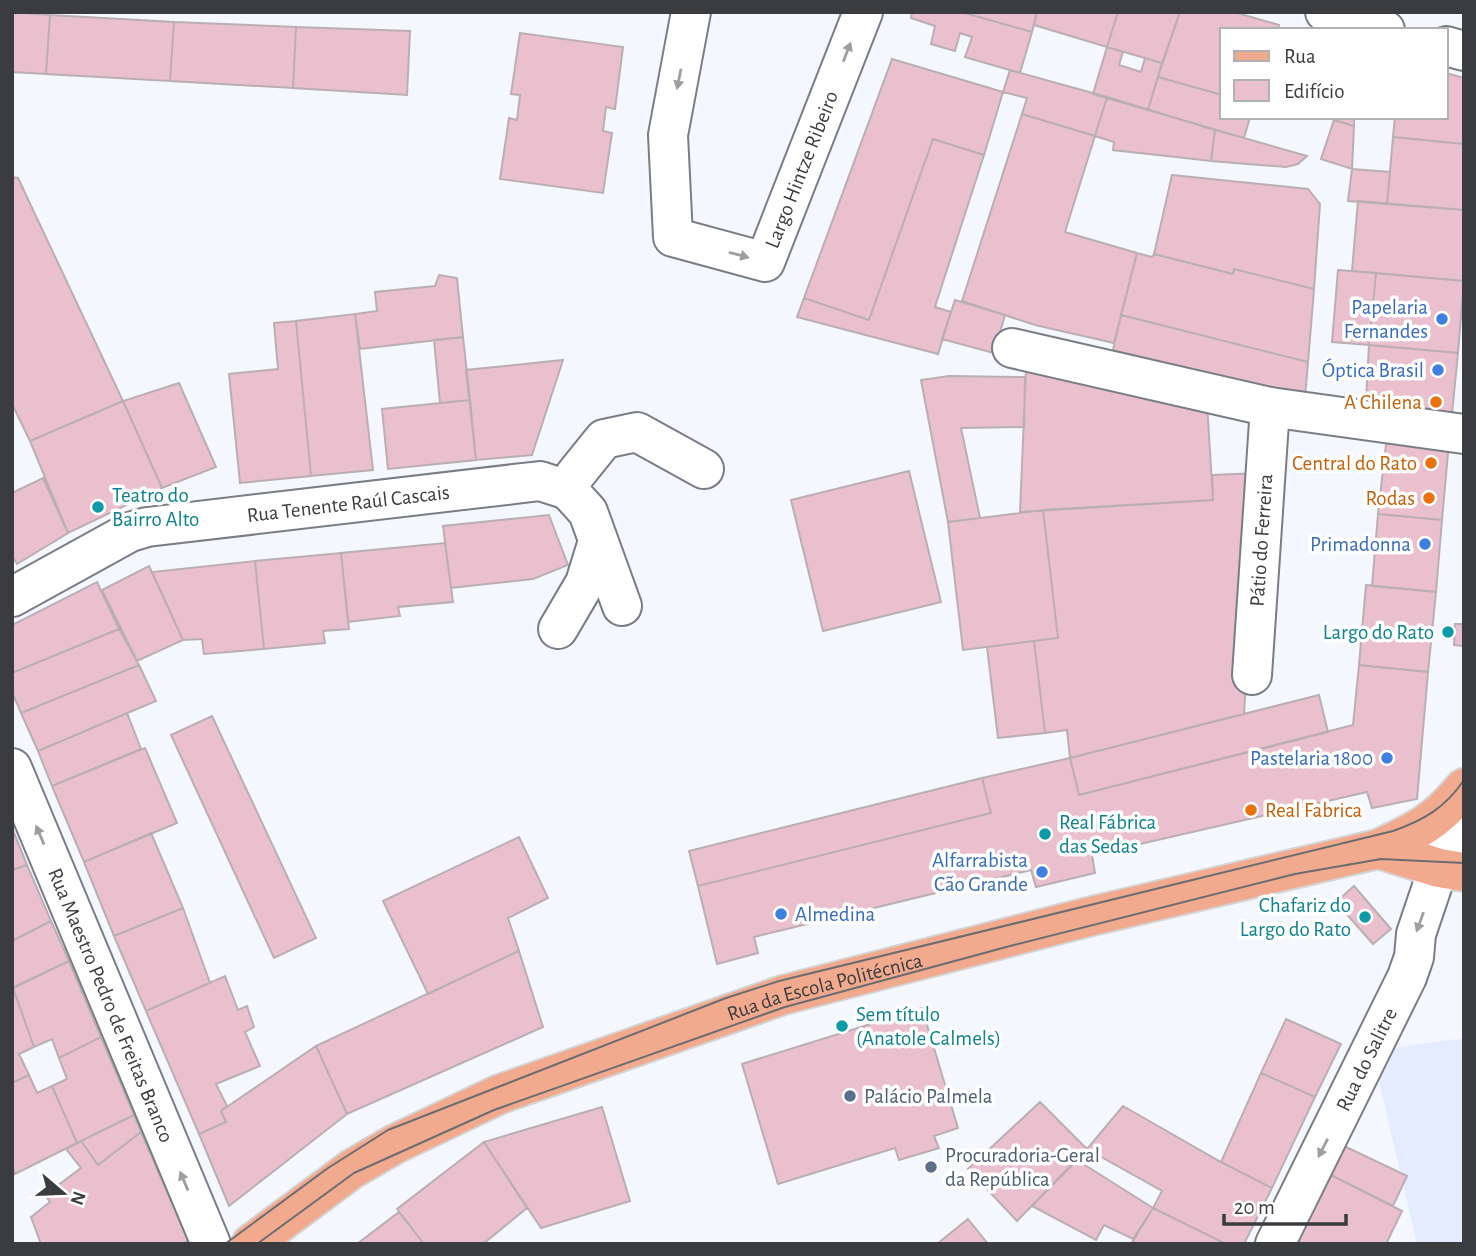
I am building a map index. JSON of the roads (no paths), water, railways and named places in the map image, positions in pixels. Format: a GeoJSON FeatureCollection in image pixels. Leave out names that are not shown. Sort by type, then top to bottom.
{"type":"FeatureCollection","features":[{"type":"Feature","properties":{"kind":"main road","name":"Rua da Escola Politécnica"},"geometry":{"type":"LineString","coordinates":[[251,1244],[352,1168],[395,1143],[500,1094],[783,996],[1087,917],[1378,849],[1428,824],[1464,790]]}},
{"type":"Feature","properties":{"kind":"main road"},"geometry":{"type":"LineString","coordinates":[[1378,849],[1451,870]]}},
{"type":"Feature","properties":{"kind":"street","name":"Largo Hintze Ribeiro"},"geometry":{"type":"LineString","coordinates":[[691,12],[668,135],[673,237],[765,262],[863,12]]}},
{"type":"Feature","properties":{"kind":"street"},"geometry":{"type":"LineString","coordinates":[[1325,12],[1378,28]]}},
{"type":"Feature","properties":{"kind":"street"},"geometry":{"type":"LineString","coordinates":[[1012,348],[1269,407],[1464,434]]}},
{"type":"Feature","properties":{"kind":"street","name":"Pátio do Ferreira"},"geometry":{"type":"LineString","coordinates":[[1252,675],[1269,407]]}},
{"type":"Feature","properties":{"kind":"street"},"geometry":{"type":"LineString","coordinates":[[622,606],[588,512],[568,490],[575,475],[604,439],[637,432],[704,469]]}},
{"type":"Feature","properties":{"kind":"street","name":"Rua Tenente Raúl Cascais"},"geometry":{"type":"LineString","coordinates":[[12,597],[130,532],[147,527],[540,481],[568,490]]}},
{"type":"Feature","properties":{"kind":"street"},"geometry":{"type":"LineString","coordinates":[[558,629],[585,583],[598,541]]}},
{"type":"Feature","properties":{"kind":"street","name":"Rua Maestro Pedro de Freitas Branco"},"geometry":{"type":"LineString","coordinates":[[12,768],[211,1244]]}},
{"type":"Feature","properties":{"kind":"street","name":"Rua do Salitre"},"geometry":{"type":"LineString","coordinates":[[1275,1244],[1407,977],[1414,957],[1416,934],[1451,870],[1464,790]]}},
{"type":"Feature","properties":{"kind":"tram line"},"geometry":{"type":"LineString","coordinates":[[225,1244],[328,1168],[388,1130],[726,998],[779,981],[1393,831],[1433,812],[1464,780]]}},
{"type":"Feature","properties":{"kind":"tram line"},"geometry":{"type":"LineString","coordinates":[[257,1244],[354,1173],[494,1110],[785,1007],[1010,946],[1295,874],[1381,859],[1464,863]]}},
{"type":"Feature","properties":{"kind":"place","name":"Papelaria Fernandes"},"geometry":{"type":"Point","coordinates":[1442,319]}},
{"type":"Feature","properties":{"kind":"place","name":"Óptica Brasil"},"geometry":{"type":"Point","coordinates":[1438,370]}},
{"type":"Feature","properties":{"kind":"place","name":"A Chilena"},"geometry":{"type":"Point","coordinates":[1436,402]}},
{"type":"Feature","properties":{"kind":"place","name":"Central do Rato"},"geometry":{"type":"Point","coordinates":[1431,463]}},
{"type":"Feature","properties":{"kind":"place","name":"Rodas"},"geometry":{"type":"Point","coordinates":[1429,498]}},
{"type":"Feature","properties":{"kind":"place","name":"Teatro do Bairro Alto"},"geometry":{"type":"Point","coordinates":[98,507]}},
{"type":"Feature","properties":{"kind":"place","name":"Primadonna"},"geometry":{"type":"Point","coordinates":[1425,544]}},
{"type":"Feature","properties":{"kind":"place","name":"Largo do Rato"},"geometry":{"type":"Point","coordinates":[1448,632]}},
{"type":"Feature","properties":{"kind":"place","name":"Pastelaria 1800"},"geometry":{"type":"Point","coordinates":[1387,758]}},
{"type":"Feature","properties":{"kind":"place","name":"Real Fabrica"},"geometry":{"type":"Point","coordinates":[1251,810]}},
{"type":"Feature","properties":{"kind":"place","name":"Real Fábrica das Sedas"},"geometry":{"type":"Point","coordinates":[1045,834]}},
{"type":"Feature","properties":{"kind":"place","name":"Alfarrabista Cão Grande"},"geometry":{"type":"Point","coordinates":[1042,872]}},
{"type":"Feature","properties":{"kind":"place","name":"Almedina"},"geometry":{"type":"Point","coordinates":[781,914]}},
{"type":"Feature","properties":{"kind":"place","name":"Chafariz do Largo do Rato"},"geometry":{"type":"Point","coordinates":[1365,917]}},
{"type":"Feature","properties":{"kind":"place","name":"Sem título (Anatole Calmels)"},"geometry":{"type":"Point","coordinates":[842,1026]}},
{"type":"Feature","properties":{"kind":"place","name":"Palácio Palmela"},"geometry":{"type":"Point","coordinates":[850,1096]}},
{"type":"Feature","properties":{"kind":"place","name":"Procuradoria-Geral da República"},"geometry":{"type":"Point","coordinates":[931,1167]}}]}
